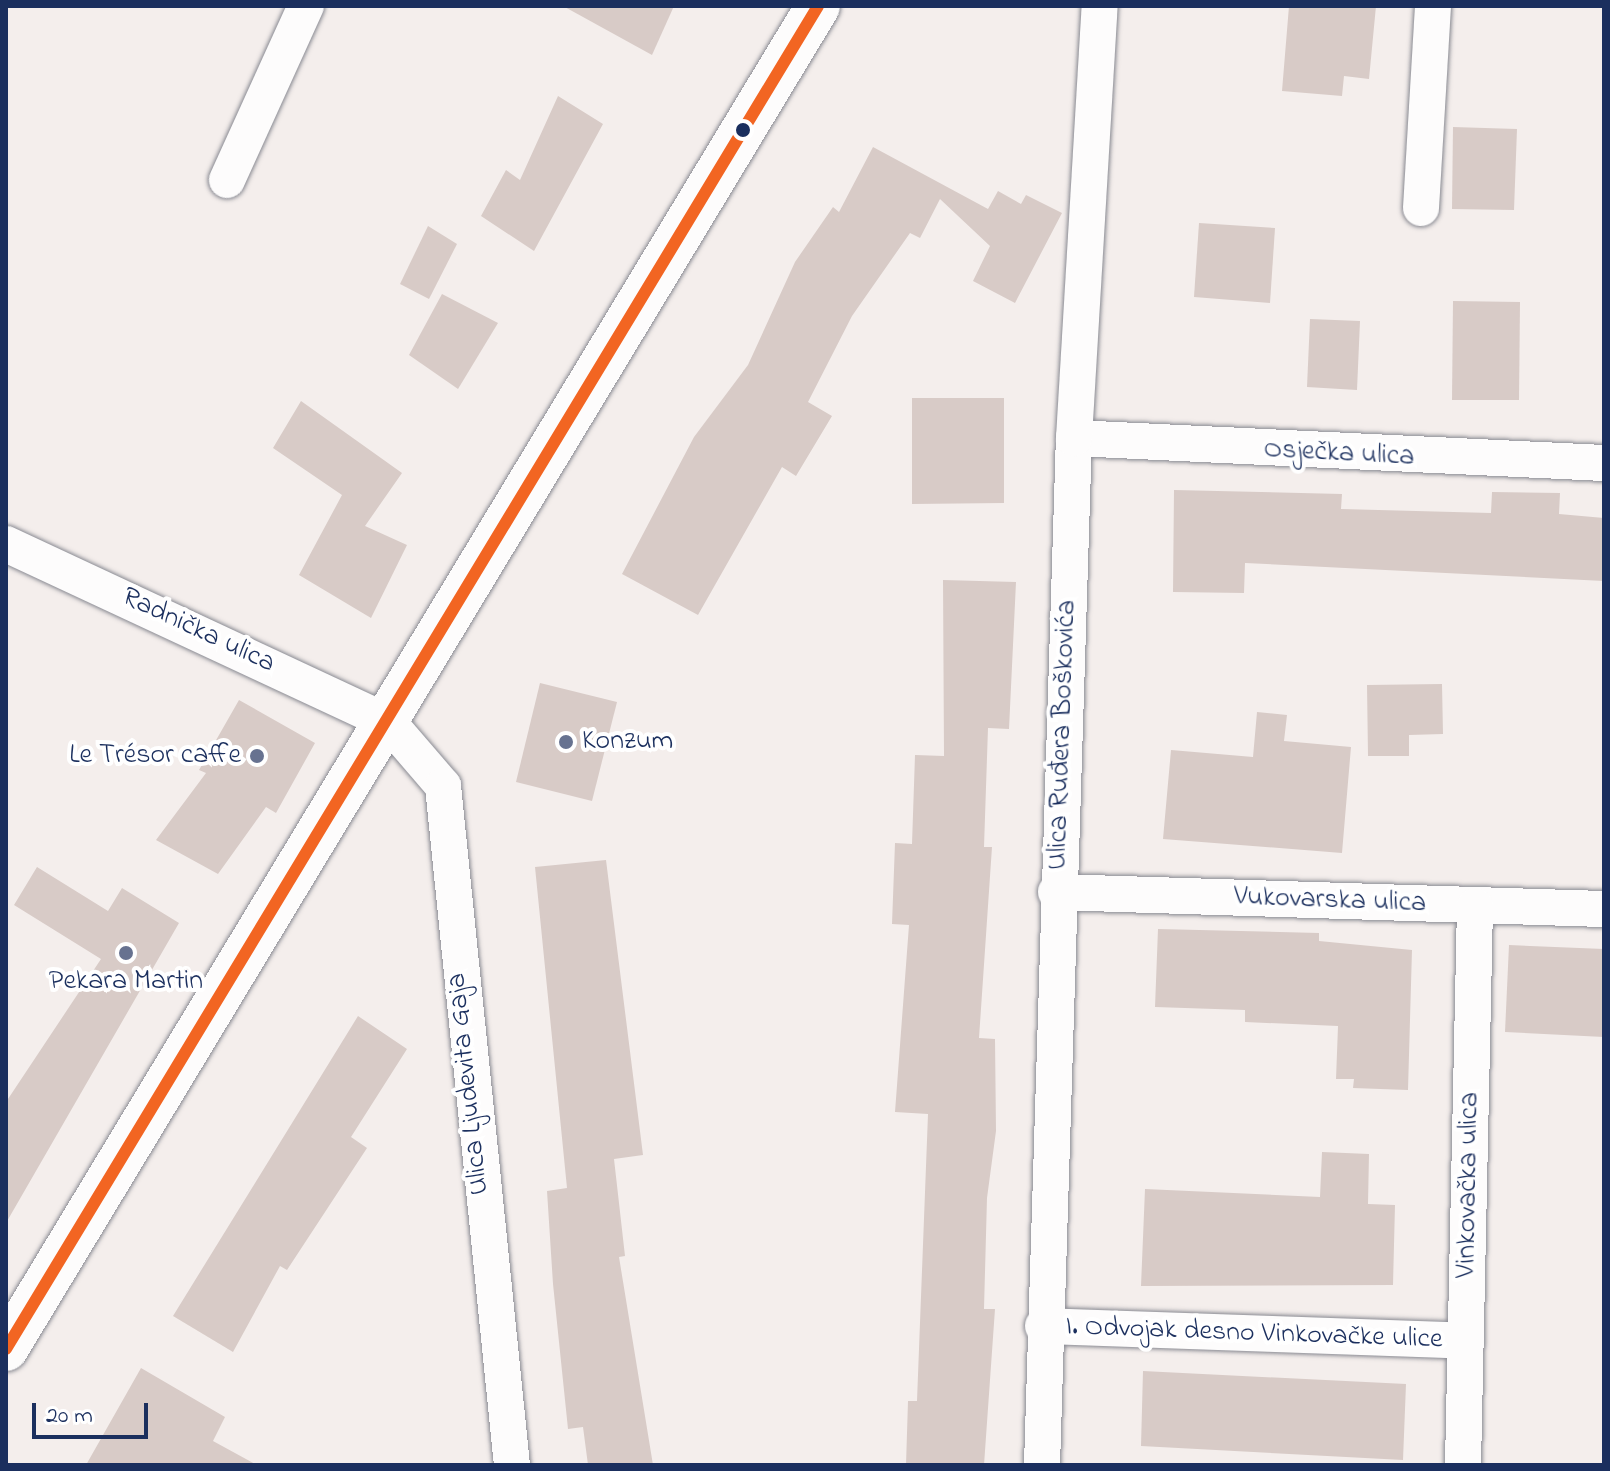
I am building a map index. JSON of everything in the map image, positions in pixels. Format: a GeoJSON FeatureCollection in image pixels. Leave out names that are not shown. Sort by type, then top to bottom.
{"type":"FeatureCollection","features":[{"type":"Feature","properties":{"kind":"main road"},"geometry":{"type":"LineString","coordinates":[[6,1349],[388,722],[818,6]]}},
{"type":"Feature","properties":{"kind":"street"},"geometry":{"type":"LineString","coordinates":[[227,180],[306,6]]}},
{"type":"Feature","properties":{"kind":"street","name":"Ulica Ruđera Boškovića"},"geometry":{"type":"LineString","coordinates":[[1042,1465],[1056,892],[1074,438],[1100,6]]}},
{"type":"Feature","properties":{"kind":"street"},"geometry":{"type":"LineString","coordinates":[[1421,208],[1433,6]]}},
{"type":"Feature","properties":{"kind":"street","name":"Osječka ulica"},"geometry":{"type":"LineString","coordinates":[[1074,438],[1604,463]]}},
{"type":"Feature","properties":{"kind":"street","name":"Radnička ulica"},"geometry":{"type":"LineString","coordinates":[[6,544],[388,722]]}},
{"type":"Feature","properties":{"kind":"street","name":"Ulica Ljudevita Gaja"},"geometry":{"type":"LineString","coordinates":[[388,722],[443,786],[512,1465]]}},
{"type":"Feature","properties":{"kind":"street","name":"Vukovarska ulica"},"geometry":{"type":"LineString","coordinates":[[1056,892],[1604,909]]}},
{"type":"Feature","properties":{"kind":"street","name":"Vinkovačka ulica"},"geometry":{"type":"LineString","coordinates":[[1463,1465],[1475,906]]}},
{"type":"Feature","properties":{"kind":"street","name":"I. Odvojak desno Vinkovačke ulice"},"geometry":{"type":"LineString","coordinates":[[1043,1326],[1465,1341]]}},
{"type":"Feature","properties":{"kind":"building"},"geometry":{"type":"Polygon","coordinates":[[[563,6],[674,6],[652,55],[563,6]]]}},
{"type":"Feature","properties":{"kind":"building"},"geometry":{"type":"Polygon","coordinates":[[[1289,6],[1376,6],[1369,79],[1344,76],[1342,96],[1282,91],[1289,6]]]}},
{"type":"Feature","properties":{"kind":"building"},"geometry":{"type":"Polygon","coordinates":[[[558,96],[603,124],[534,251],[481,216],[506,170],[520,180],[558,96]]]}},
{"type":"Feature","properties":{"kind":"building"},"geometry":{"type":"Polygon","coordinates":[[[1453,127],[1517,129],[1514,210],[1452,209],[1453,127]]]}},
{"type":"Feature","properties":{"kind":"building"},"geometry":{"type":"Polygon","coordinates":[[[873,147],[988,209],[998,191],[1021,204],[1026,195],[1062,213],[1015,303],[973,281],[990,246],[940,199],[920,238],[910,233],[852,316],[808,402],[832,416],[796,476],[782,467],[698,615],[622,574],[694,437],[748,365],[795,262],[833,207],[839,212],[873,147]]]}},
{"type":"Feature","properties":{"kind":"building"},"geometry":{"type":"Polygon","coordinates":[[[1199,223],[1275,228],[1270,303],[1194,297],[1199,223]]]}},
{"type":"Feature","properties":{"kind":"building"},"geometry":{"type":"Polygon","coordinates":[[[428,226],[457,244],[429,299],[400,284],[428,226]]]}},
{"type":"Feature","properties":{"kind":"building"},"geometry":{"type":"Polygon","coordinates":[[[442,294],[498,323],[458,389],[409,355],[442,294]]]}},
{"type":"Feature","properties":{"kind":"building"},"geometry":{"type":"Polygon","coordinates":[[[1453,301],[1520,302],[1519,400],[1452,400],[1453,301]]]}},
{"type":"Feature","properties":{"kind":"building"},"geometry":{"type":"Polygon","coordinates":[[[1310,319],[1360,321],[1357,390],[1307,387],[1310,319]]]}},
{"type":"Feature","properties":{"kind":"building"},"geometry":{"type":"Polygon","coordinates":[[[912,398],[1004,398],[1004,503],[912,504],[912,398]]]}},
{"type":"Feature","properties":{"kind":"building"},"geometry":{"type":"Polygon","coordinates":[[[301,401],[402,473],[365,526],[407,545],[371,618],[299,575],[342,495],[273,448],[301,401]]]}},
{"type":"Feature","properties":{"kind":"building"},"geometry":{"type":"Polygon","coordinates":[[[1174,490],[1342,494],[1341,509],[1491,513],[1492,492],[1560,493],[1559,514],[1604,518],[1604,581],[1245,563],[1244,593],[1173,592],[1174,490]]]}},
{"type":"Feature","properties":{"kind":"building"},"geometry":{"type":"Polygon","coordinates":[[[943,580],[1016,582],[1009,729],[988,728],[984,847],[992,847],[979,1038],[995,1039],[996,1131],[987,1198],[984,1309],[995,1309],[984,1465],[906,1465],[908,1401],[917,1401],[928,1114],[895,1112],[909,925],[892,924],[895,843],[912,844],[915,755],[944,756],[943,580]]]}},
{"type":"Feature","properties":{"kind":"building","name":"Konzum"},"geometry":{"type":"Polygon","coordinates":[[[540,683],[617,702],[592,801],[516,782],[540,683]]]}},
{"type":"Feature","properties":{"kind":"building"},"geometry":{"type":"Polygon","coordinates":[[[1442,684],[1443,734],[1409,735],[1409,756],[1368,756],[1367,685],[1442,684]]]}},
{"type":"Feature","properties":{"kind":"building"},"geometry":{"type":"Polygon","coordinates":[[[239,700],[315,743],[276,813],[266,807],[218,874],[156,840],[206,773],[199,770],[239,700]]]}},
{"type":"Feature","properties":{"kind":"building"},"geometry":{"type":"Polygon","coordinates":[[[1257,712],[1287,715],[1284,741],[1351,747],[1342,853],[1163,839],[1171,750],[1253,757],[1257,712]]]}},
{"type":"Feature","properties":{"kind":"building"},"geometry":{"type":"Polygon","coordinates":[[[606,860],[643,1155],[614,1159],[625,1256],[619,1257],[653,1465],[588,1465],[583,1427],[568,1429],[553,1284],[547,1191],[567,1188],[535,867],[606,860]]]}},
{"type":"Feature","properties":{"kind":"building"},"geometry":{"type":"Polygon","coordinates":[[[37,867],[108,911],[122,888],[179,923],[6,1223],[6,1102],[101,959],[14,905],[37,867]]]}},
{"type":"Feature","properties":{"kind":"building"},"geometry":{"type":"Polygon","coordinates":[[[1158,929],[1319,933],[1319,941],[1412,950],[1408,1090],[1353,1088],[1354,1079],[1336,1079],[1338,1026],[1245,1022],[1245,1010],[1155,1007],[1158,929]]]}},
{"type":"Feature","properties":{"kind":"building"},"geometry":{"type":"Polygon","coordinates":[[[1509,945],[1604,949],[1604,1037],[1505,1032],[1509,945]]]}},
{"type":"Feature","properties":{"kind":"building"},"geometry":{"type":"Polygon","coordinates":[[[358,1016],[407,1049],[351,1137],[367,1148],[287,1270],[280,1266],[233,1352],[173,1316],[358,1016]]]}},
{"type":"Feature","properties":{"kind":"building"},"geometry":{"type":"Polygon","coordinates":[[[1322,1152],[1369,1154],[1368,1204],[1395,1205],[1393,1285],[1141,1286],[1145,1189],[1320,1197],[1322,1152]]]}},
{"type":"Feature","properties":{"kind":"building"},"geometry":{"type":"Polygon","coordinates":[[[141,1368],[225,1417],[213,1441],[257,1465],[86,1465],[141,1368]]]}},
{"type":"Feature","properties":{"kind":"building"},"geometry":{"type":"Polygon","coordinates":[[[1143,1371],[1406,1384],[1403,1460],[1141,1446],[1143,1371]]]}},
{"type":"Feature","properties":{"kind":"transit line"},"geometry":{"type":"LineString","coordinates":[[6,1349],[818,6]]}},
{"type":"Feature","properties":{"kind":"place","name":"Konzum"},"geometry":{"type":"Point","coordinates":[566,742]}},
{"type":"Feature","properties":{"kind":"place","name":"Le Trésor caffe"},"geometry":{"type":"Point","coordinates":[257,756]}},
{"type":"Feature","properties":{"kind":"place","name":"Pekara Martin"},"geometry":{"type":"Point","coordinates":[126,953]}}]}
